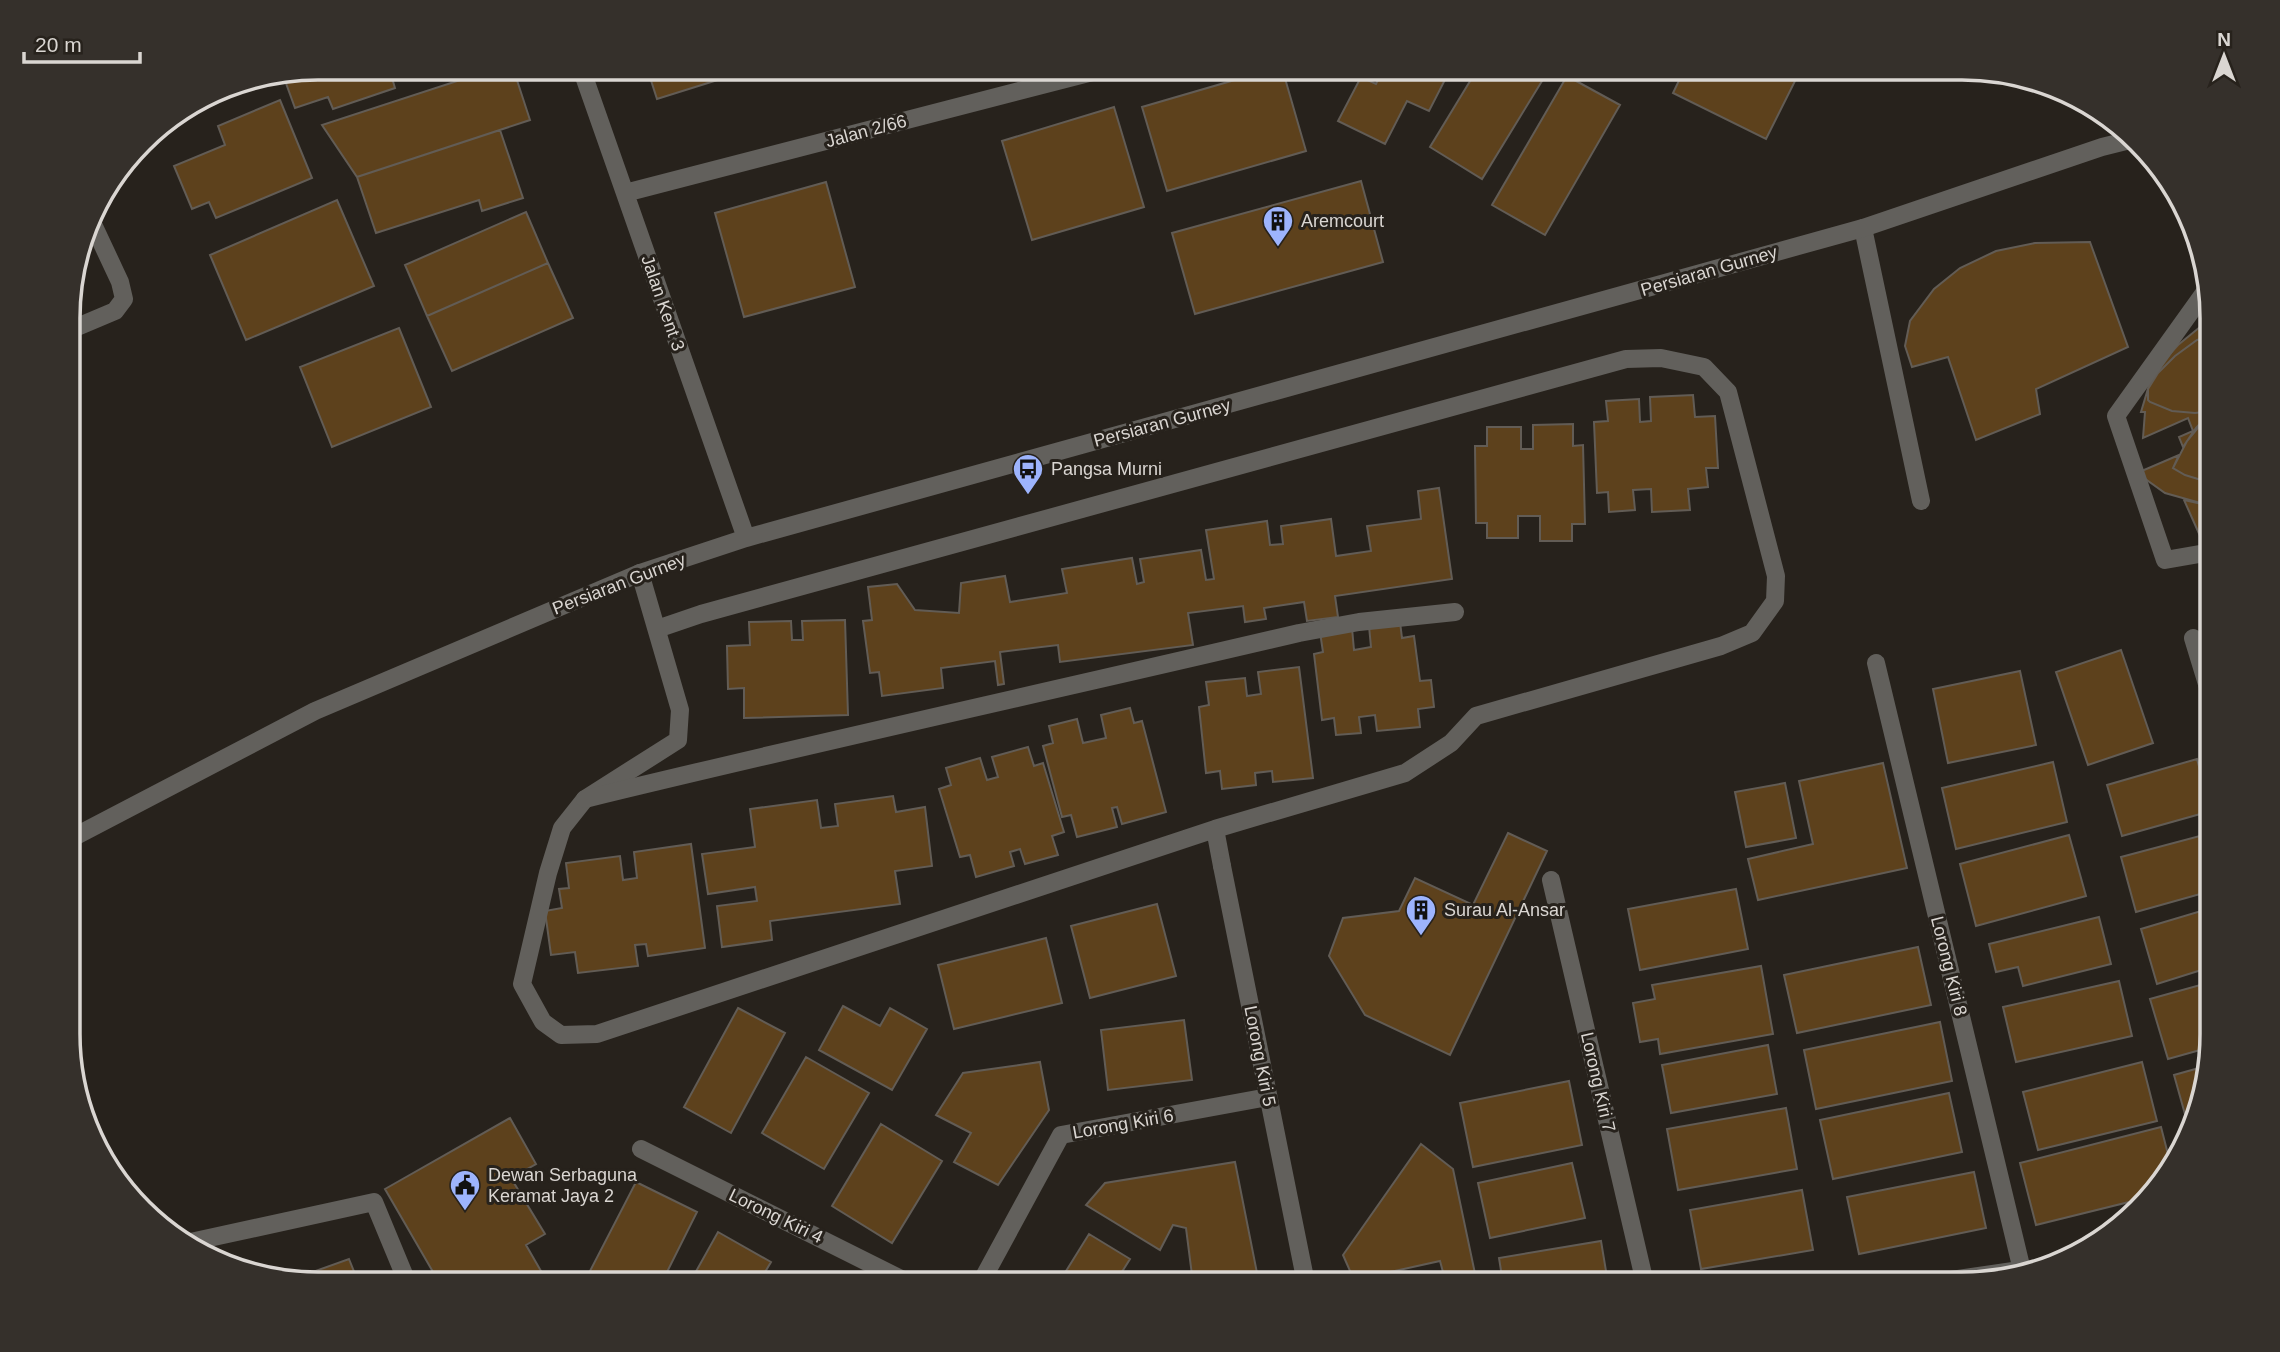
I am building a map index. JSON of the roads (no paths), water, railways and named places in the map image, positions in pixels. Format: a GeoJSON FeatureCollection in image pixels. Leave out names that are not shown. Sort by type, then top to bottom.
{"type":"FeatureCollection","features":[{"type":"Feature","properties":{"kind":"street","name":"Jalan Kent 3"},"geometry":{"type":"LineString","coordinates":[[586,81],[746,538]]}},
{"type":"Feature","properties":{"kind":"street","name":"Jalan 2/66"},"geometry":{"type":"LineString","coordinates":[[625,193],[1060,81]]}},
{"type":"Feature","properties":{"kind":"street","name":"Persiaran Gurney"},"geometry":{"type":"LineString","coordinates":[[80,834],[316,711],[640,573],[746,538],[1863,228],[2121,142]]}},
{"type":"Feature","properties":{"kind":"street"},"geometry":{"type":"LineString","coordinates":[[1863,228],[1921,501]]}},
{"type":"Feature","properties":{"kind":"street"},"geometry":{"type":"LineString","coordinates":[[80,326],[115,311],[124,299],[120,282],[97,234]]}},
{"type":"Feature","properties":{"kind":"street"},"geometry":{"type":"LineString","coordinates":[[2199,301],[2116,416],[2165,560],[2199,554]]}},
{"type":"Feature","properties":{"kind":"street"},"geometry":{"type":"LineString","coordinates":[[640,573],[680,710],[678,740],[585,800],[562,828],[548,873],[522,984],[543,1022],[561,1035],[597,1034],[1215,830],[1405,773],[1451,743],[1476,716],[1721,646],[1752,633],[1775,601],[1776,576],[1728,392],[1704,366],[1661,358],[1626,359],[701,614],[657,629]]}},
{"type":"Feature","properties":{"kind":"street"},"geometry":{"type":"LineString","coordinates":[[585,800],[804,746],[1299,633],[1359,622],[1455,612]]}},
{"type":"Feature","properties":{"kind":"street"},"geometry":{"type":"LineString","coordinates":[[2193,638],[2199,658]]}},
{"type":"Feature","properties":{"kind":"street","name":"Lorong Kiri 8"},"geometry":{"type":"LineString","coordinates":[[1876,663],[2020,1264]]}},
{"type":"Feature","properties":{"kind":"street","name":"Lorong Kiri 5"},"geometry":{"type":"LineString","coordinates":[[1215,830],[1304,1271]]}},
{"type":"Feature","properties":{"kind":"street","name":"Lorong Kiri 7"},"geometry":{"type":"LineString","coordinates":[[1551,880],[1642,1271]]}},
{"type":"Feature","properties":{"kind":"street","name":"Lorong Kiri 6"},"geometry":{"type":"LineString","coordinates":[[988,1272],[1061,1135],[1268,1097]]}},
{"type":"Feature","properties":{"kind":"street","name":"Lorong Kiri 4"},"geometry":{"type":"LineString","coordinates":[[641,1149],[886,1272]]}},
{"type":"Feature","properties":{"kind":"street"},"geometry":{"type":"LineString","coordinates":[[200,1240],[374,1202],[403,1272]]}},
{"type":"Feature","properties":{"kind":"place","name":"Aremcourt"},"geometry":{"type":"Point","coordinates":[1278,248]}},
{"type":"Feature","properties":{"kind":"place","name":"Pangsa Murni"},"geometry":{"type":"Point","coordinates":[1028,496]}},
{"type":"Feature","properties":{"kind":"place","name":"Surau Al-Ansar"},"geometry":{"type":"Point","coordinates":[1421,937]}},
{"type":"Feature","properties":{"kind":"place","name":"Dewan Serbaguna Keramat Jaya 2"},"geometry":{"type":"Point","coordinates":[465,1212]}}]}
